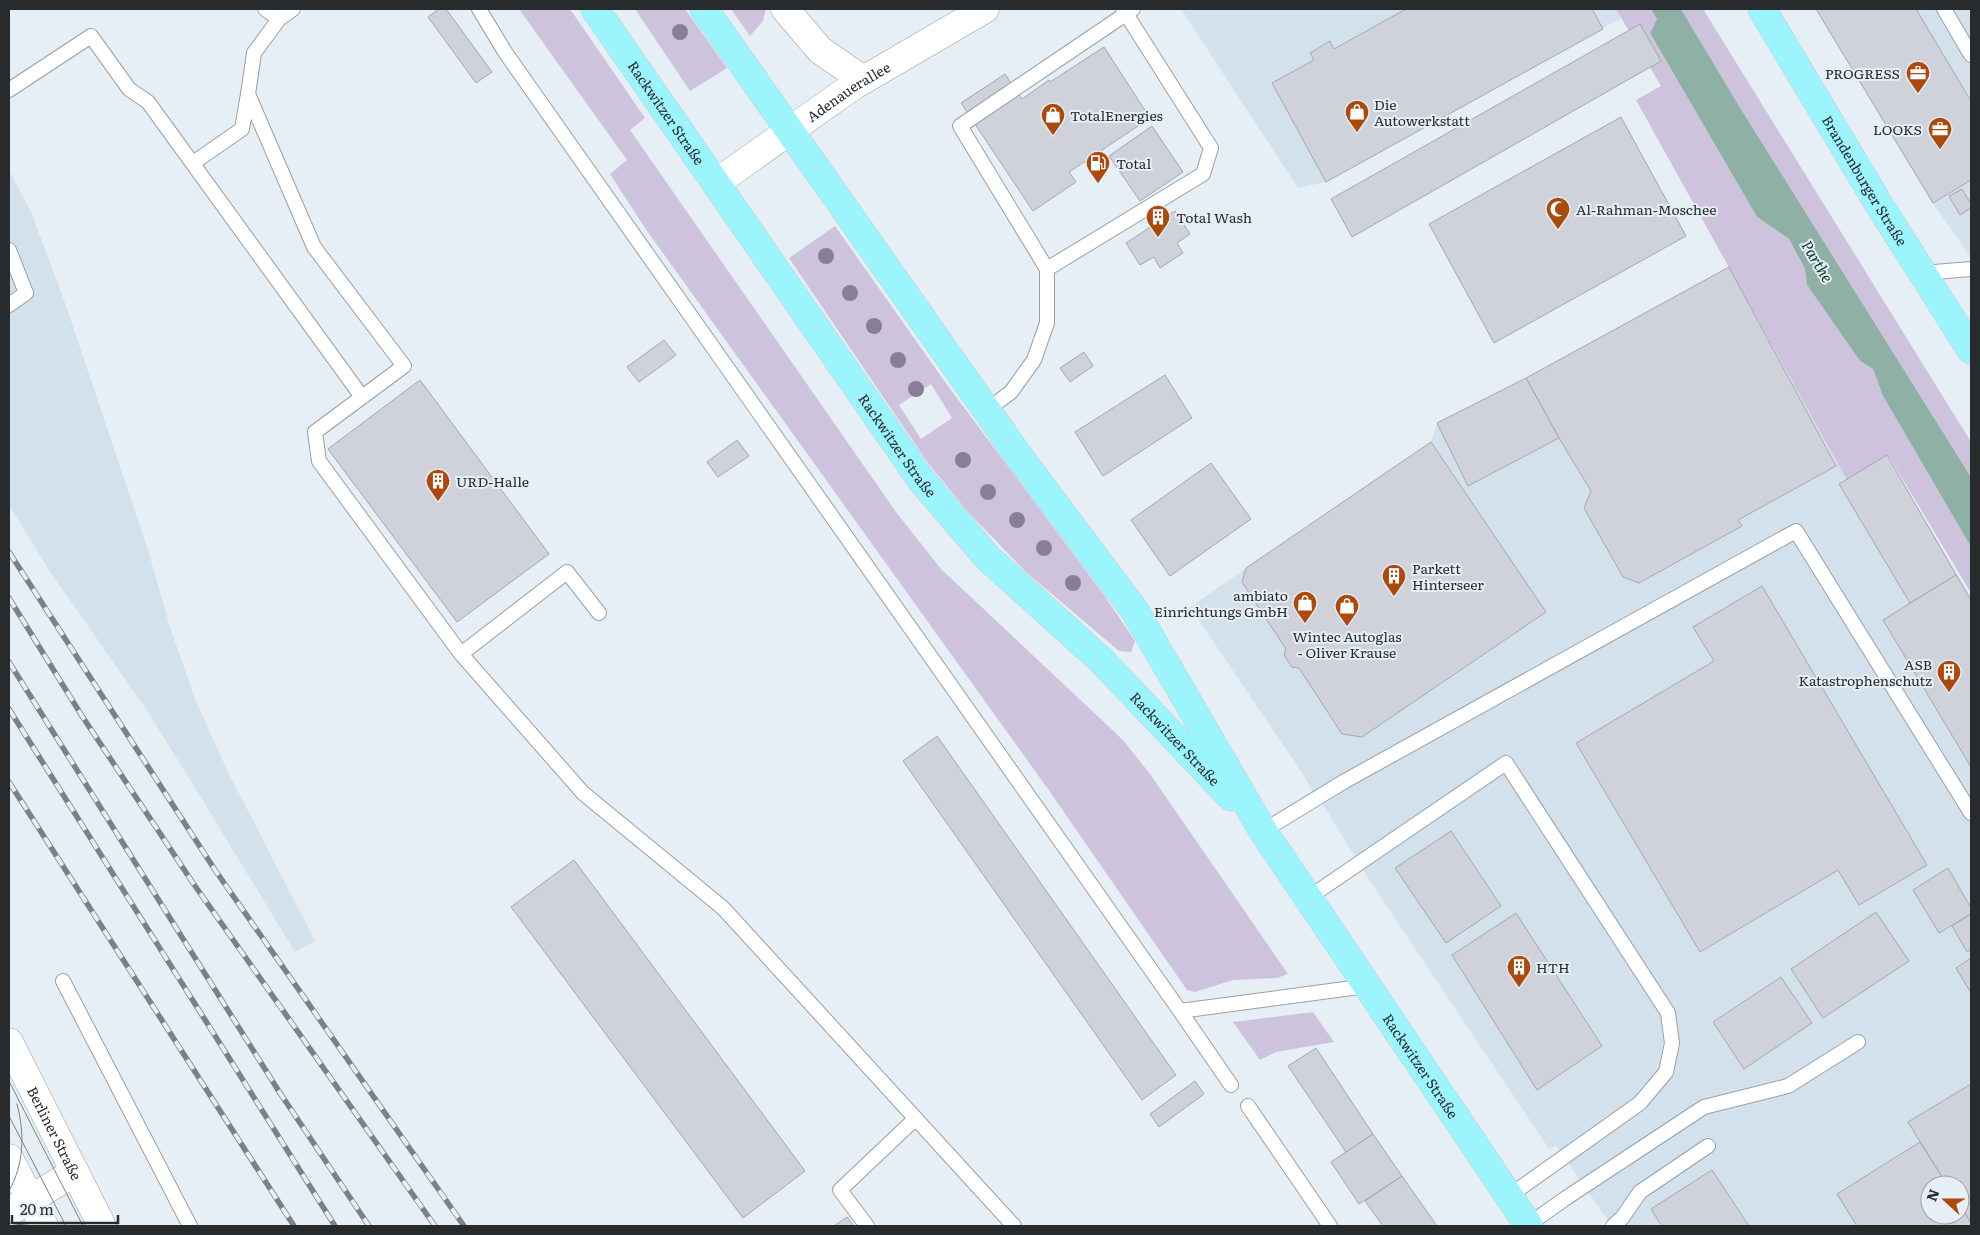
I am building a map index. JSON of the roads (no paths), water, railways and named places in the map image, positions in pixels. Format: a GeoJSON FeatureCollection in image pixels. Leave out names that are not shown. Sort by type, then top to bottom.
{"type":"FeatureCollection","features":[{"type":"Feature","properties":{"kind":"main road","name":"Rackwitzer Straße"},"geometry":{"type":"LineString","coordinates":[[595,9],[922,481],[988,558],[1102,661],[1263,831]]}},
{"type":"Feature","properties":{"kind":"main road","name":"Rackwitzer Straße"},"geometry":{"type":"LineString","coordinates":[[704,9],[1018,455],[1135,611],[1263,831],[1529,1226]]}},
{"type":"Feature","properties":{"kind":"main road"},"geometry":{"type":"LineString","coordinates":[[785,9],[820,50],[863,80]]}},
{"type":"Feature","properties":{"kind":"main road","name":"Adenauerallee"},"geometry":{"type":"LineString","coordinates":[[716,183],[863,80],[985,9]]}},
{"type":"Feature","properties":{"kind":"main road","name":"Brandenburger Straße"},"geometry":{"type":"LineString","coordinates":[[1762,9],[1922,273],[1971,350]]}},
{"type":"Feature","properties":{"kind":"main road","name":"Berliner Straße"},"geometry":{"type":"LineString","coordinates":[[9,1042],[102,1226]]}},
{"type":"Feature","properties":{"kind":"main road"},"geometry":{"type":"LineString","coordinates":[[9,1158],[20,1205],[44,1226]]}},
{"type":"Feature","properties":{"kind":"main road"},"geometry":{"type":"LineString","coordinates":[[20,1205],[75,1172]]}},
{"type":"Feature","properties":{"kind":"lane"},"geometry":{"type":"LineString","coordinates":[[265,9],[279,19]]}},
{"type":"Feature","properties":{"kind":"lane"},"geometry":{"type":"LineString","coordinates":[[193,163],[242,129],[254,53],[279,19],[293,9]]}},
{"type":"Feature","properties":{"kind":"lane"},"geometry":{"type":"LineString","coordinates":[[479,9],[505,52],[1231,1085]]}},
{"type":"Feature","properties":{"kind":"lane"},"geometry":{"type":"LineString","coordinates":[[1944,9],[1971,55]]}},
{"type":"Feature","properties":{"kind":"lane"},"geometry":{"type":"LineString","coordinates":[[987,410],[1011,392],[1034,360],[1047,323],[1047,269],[960,126],[1127,10],[1211,148],[1203,174],[1047,269]]}},
{"type":"Feature","properties":{"kind":"lane"},"geometry":{"type":"LineString","coordinates":[[9,90],[92,36],[129,89],[148,102],[362,397]]}},
{"type":"Feature","properties":{"kind":"lane"},"geometry":{"type":"LineString","coordinates":[[248,94],[314,247],[404,366],[315,432],[319,461],[461,654],[583,793],[723,908],[1014,1226]]}},
{"type":"Feature","properties":{"kind":"lane"},"geometry":{"type":"LineString","coordinates":[[9,250],[26,293],[9,305]]}},
{"type":"Feature","properties":{"kind":"lane"},"geometry":{"type":"LineString","coordinates":[[1922,273],[1971,269]]}},
{"type":"Feature","properties":{"kind":"lane"},"geometry":{"type":"LineString","coordinates":[[1263,831],[1345,781],[1796,531],[1971,813]]}},
{"type":"Feature","properties":{"kind":"lane"},"geometry":{"type":"LineString","coordinates":[[461,654],[567,572],[599,613]]}},
{"type":"Feature","properties":{"kind":"lane"},"geometry":{"type":"LineString","coordinates":[[1308,898],[1506,763],[1668,1013],[1672,1043],[1666,1072],[1640,1103],[1509,1196]]}},
{"type":"Feature","properties":{"kind":"lane"},"geometry":{"type":"LineString","coordinates":[[63,981],[190,1226]]}},
{"type":"Feature","properties":{"kind":"lane"},"geometry":{"type":"LineString","coordinates":[[1180,1011],[1367,986]]}},
{"type":"Feature","properties":{"kind":"lane"},"geometry":{"type":"LineString","coordinates":[[1529,1226],[1566,1198],[1704,1107],[1788,1086],[1858,1042]]}},
{"type":"Feature","properties":{"kind":"lane"},"geometry":{"type":"LineString","coordinates":[[1248,1106],[1330,1226]]}},
{"type":"Feature","properties":{"kind":"lane"},"geometry":{"type":"LineString","coordinates":[[867,1226],[840,1190],[915,1119]]}},
{"type":"Feature","properties":{"kind":"lane"},"geometry":{"type":"LineString","coordinates":[[1613,1226],[1622,1218],[1640,1192],[1708,1146]]}},
{"type":"Feature","properties":{"kind":"water","name":"Parthe"},"geometry":{"type":"Polygon","coordinates":[[[1651,9],[1681,9],[1739,106],[1971,477],[1971,547],[1883,396],[1873,369],[1860,361],[1807,285],[1805,269],[1789,239],[1757,217],[1650,33],[1657,19],[1651,9]]]}},
{"type":"Feature","properties":{"kind":"tram line"},"geometry":{"type":"LineString","coordinates":[[9,1081],[83,1226]]}},
{"type":"Feature","properties":{"kind":"tram line"},"geometry":{"type":"LineString","coordinates":[[9,1191],[18,1170],[22,1149],[20,1115],[17,1104]]}},
{"type":"Feature","properties":{"kind":"tram line"},"geometry":{"type":"LineString","coordinates":[[9,1116],[66,1226]]}},
{"type":"Feature","properties":{"kind":"tram line"},"geometry":{"type":"LineString","coordinates":[[9,1223],[31,1226]]}},
{"type":"Feature","properties":{"kind":"railway"},"geometry":{"type":"LineString","coordinates":[[9,552],[215,870],[464,1226]]}},
{"type":"Feature","properties":{"kind":"railway"},"geometry":{"type":"LineString","coordinates":[[9,598],[82,716],[193,883],[435,1226]]}},
{"type":"Feature","properties":{"kind":"railway"},"geometry":{"type":"LineString","coordinates":[[9,662],[280,1093],[369,1226]]}},
{"type":"Feature","properties":{"kind":"railway"},"geometry":{"type":"LineString","coordinates":[[9,709],[335,1226]]}},
{"type":"Feature","properties":{"kind":"railway"},"geometry":{"type":"LineString","coordinates":[[9,782],[294,1226]]}},
{"type":"Feature","properties":{"kind":"place","name":"PROGRESS"},"geometry":{"type":"Point","coordinates":[1918,94]}},
{"type":"Feature","properties":{"kind":"place","name":"Die Autowerkstatt"},"geometry":{"type":"Point","coordinates":[1357,133]}},
{"type":"Feature","properties":{"kind":"place","name":"TotalEnergies"},"geometry":{"type":"Point","coordinates":[1053,136]}},
{"type":"Feature","properties":{"kind":"place","name":"LOOKS"},"geometry":{"type":"Point","coordinates":[1940,150]}},
{"type":"Feature","properties":{"kind":"place","name":"Total"},"geometry":{"type":"Point","coordinates":[1098,184]}},
{"type":"Feature","properties":{"kind":"place","name":"Al-Rahman-Moschee"},"geometry":{"type":"Point","coordinates":[1558,230]}},
{"type":"Feature","properties":{"kind":"place","name":"Total Wash"},"geometry":{"type":"Point","coordinates":[1158,238]}},
{"type":"Feature","properties":{"kind":"place","name":"URD-Halle"},"geometry":{"type":"Point","coordinates":[438,502]}},
{"type":"Feature","properties":{"kind":"place","name":"Parkett Hinterseer"},"geometry":{"type":"Point","coordinates":[1394,597]}},
{"type":"Feature","properties":{"kind":"place","name":"ambiato Einrichtungs GmbH"},"geometry":{"type":"Point","coordinates":[1305,624]}},
{"type":"Feature","properties":{"kind":"place","name":"Wintec Autoglas - Oliver Krause"},"geometry":{"type":"Point","coordinates":[1347,627]}},
{"type":"Feature","properties":{"kind":"place","name":"ASB Katastrophenschutz"},"geometry":{"type":"Point","coordinates":[1949,693]}},
{"type":"Feature","properties":{"kind":"place","name":"HTH"},"geometry":{"type":"Point","coordinates":[1519,988]}}]}
